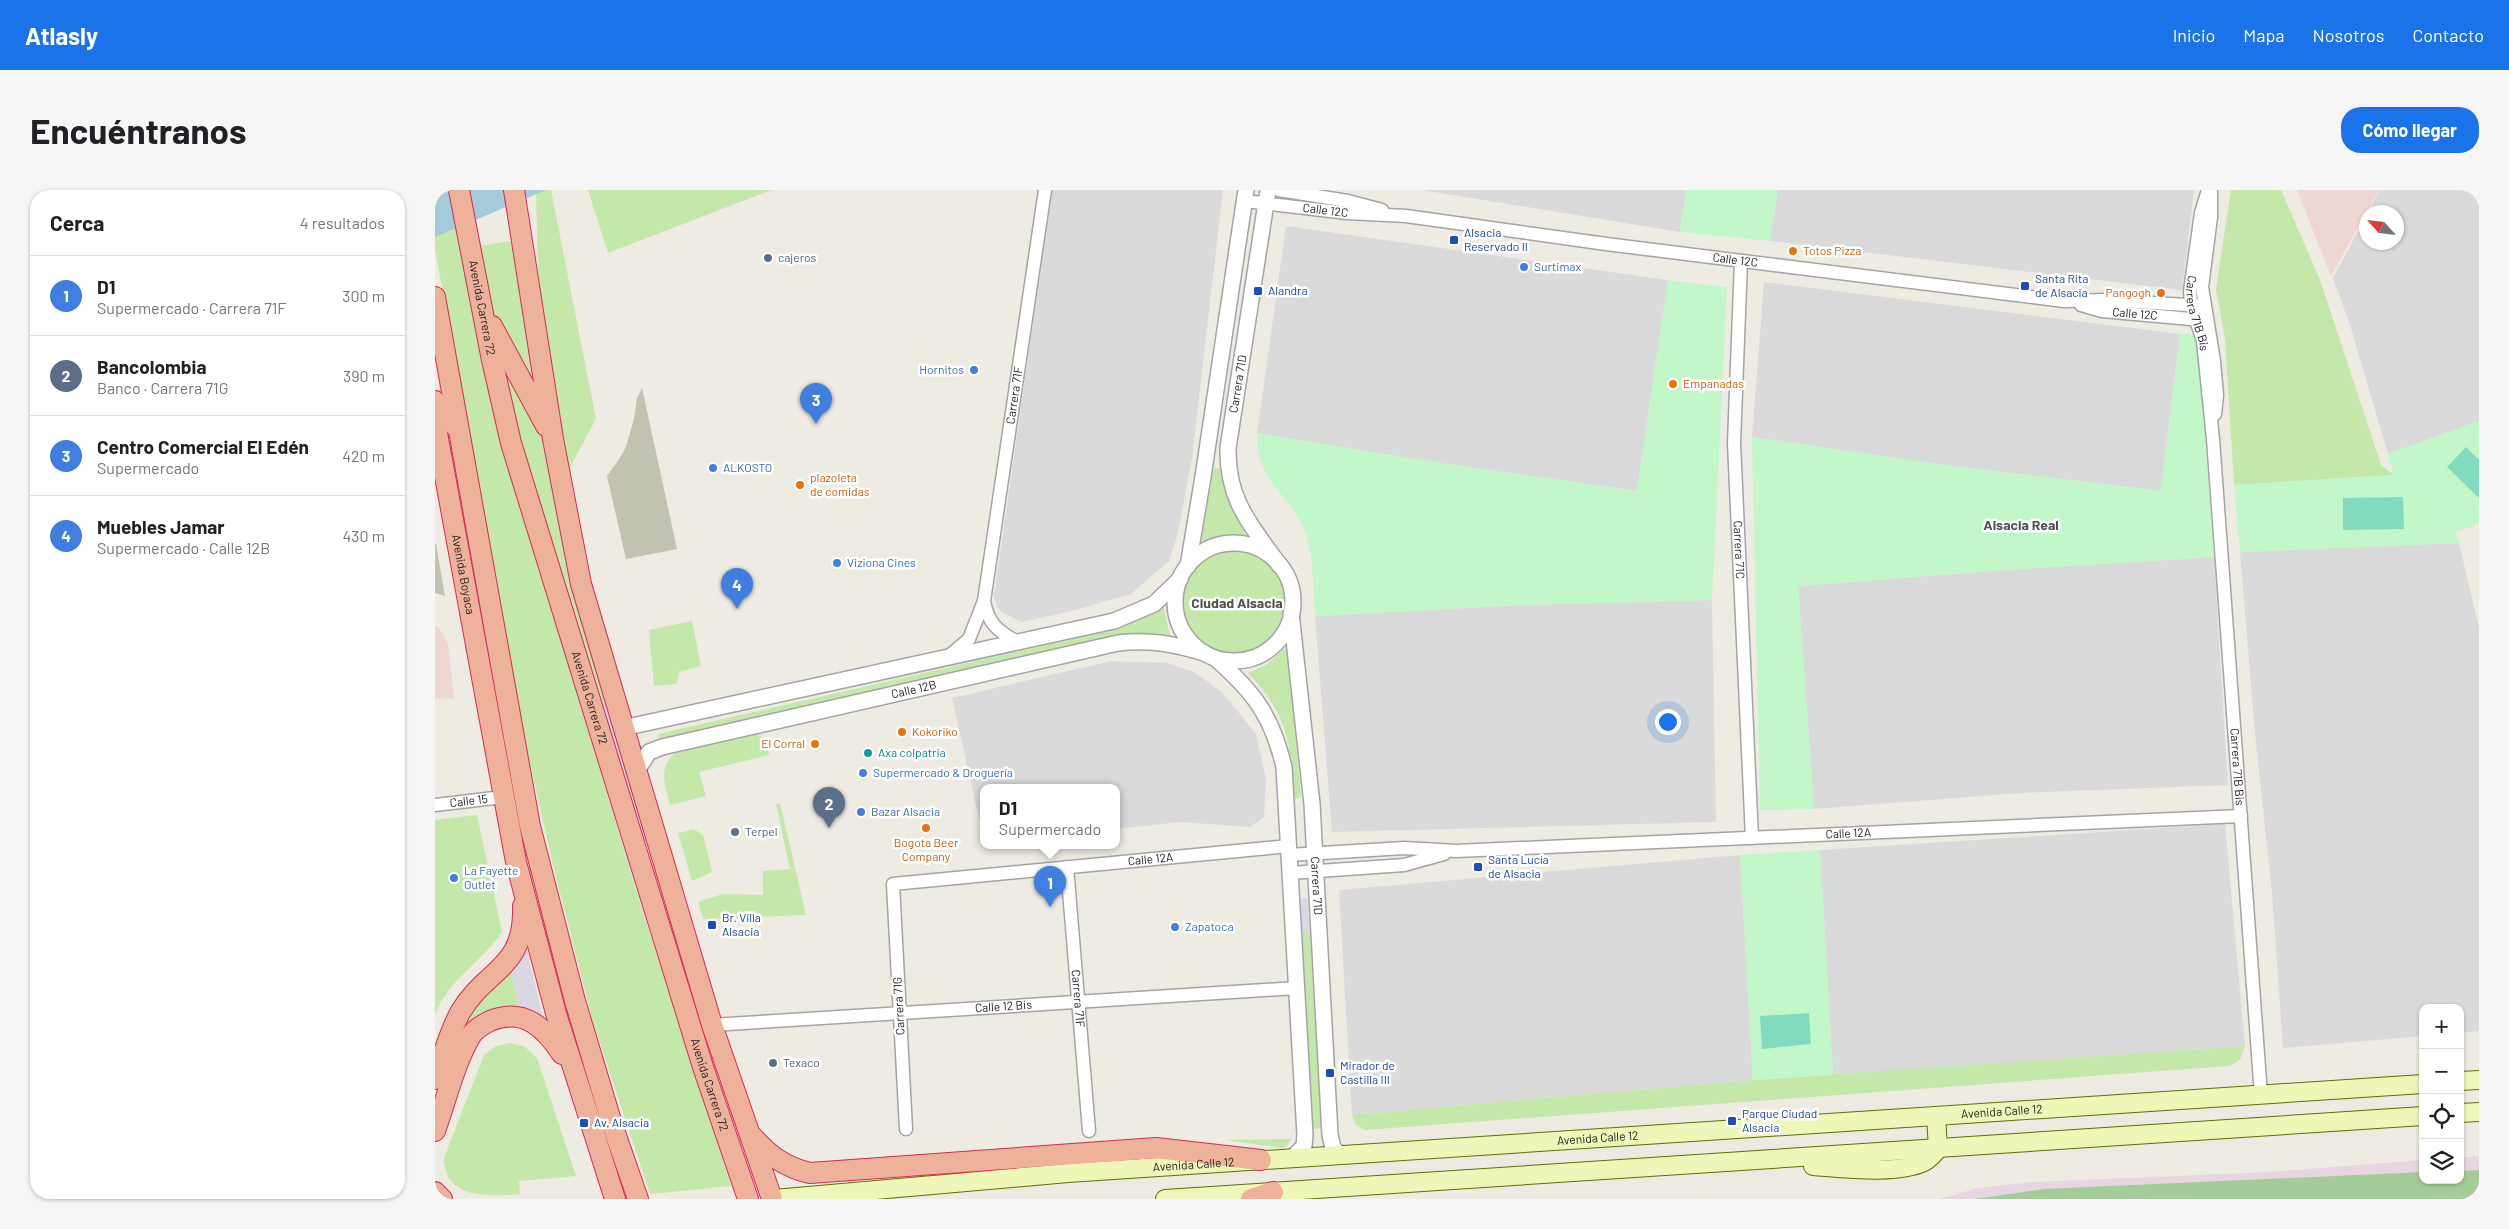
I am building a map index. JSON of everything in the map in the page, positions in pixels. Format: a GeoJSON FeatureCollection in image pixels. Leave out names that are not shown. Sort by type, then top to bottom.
{"type":"FeatureCollection","features":[{"type":"Feature","properties":{"kind":"highway","name":"Avenida Carrera 72"},"geometry":{"type":"LineString","coordinates":[[459,190],[501,403],[533,515],[703,1067],[748,1199]]}},
{"type":"Feature","properties":{"kind":"highway","name":"Avenida Carrera 72"},"geometry":{"type":"LineString","coordinates":[[514,190],[525,235],[529,278],[553,439],[581,584],[712,1025],[745,1127],[773,1199]]}},
{"type":"Feature","properties":{"kind":"highway"},"geometry":{"type":"LineString","coordinates":[[525,235],[527,190]]}},
{"type":"Feature","properties":{"kind":"highway"},"geometry":{"type":"LineString","coordinates":[[435,297],[501,670],[537,855],[575,1001],[612,1124],[635,1191]]}},
{"type":"Feature","properties":{"kind":"highway"},"geometry":{"type":"LineString","coordinates":[[483,311],[553,439]]}},
{"type":"Feature","properties":{"kind":"highway"},"geometry":{"type":"LineString","coordinates":[[435,402],[457,429]]}},
{"type":"Feature","properties":{"kind":"highway","name":"Avenida Boyaca"},"geometry":{"type":"LineString","coordinates":[[435,422],[491,728]]}},
{"type":"Feature","properties":{"kind":"highway"},"geometry":{"type":"LineString","coordinates":[[501,670],[491,728],[516,862],[573,1072],[615,1199]]}},
{"type":"Feature","properties":{"kind":"highway"},"geometry":{"type":"LineString","coordinates":[[533,925],[537,855]]}},
{"type":"Feature","properties":{"kind":"highway"},"geometry":{"type":"LineString","coordinates":[[435,1079],[462,1011],[479,989],[507,963],[517,946],[523,917],[516,862]]}},
{"type":"Feature","properties":{"kind":"highway"},"geometry":{"type":"LineString","coordinates":[[435,1131],[464,1049],[473,1032],[501,1016],[517,1017],[533,1022],[550,1035],[573,1072]]}},
{"type":"Feature","properties":{"kind":"highway"},"geometry":{"type":"LineString","coordinates":[[745,1127],[767,1153],[786,1166],[810,1173],[1156,1148],[1261,1160]]}},
{"type":"Feature","properties":{"kind":"highway"},"geometry":{"type":"LineString","coordinates":[[592,1129],[635,1191]]}},
{"type":"Feature","properties":{"kind":"highway"},"geometry":{"type":"LineString","coordinates":[[435,1192],[442,1199]]}},
{"type":"Feature","properties":{"kind":"highway"},"geometry":{"type":"LineString","coordinates":[[1251,1199],[1273,1192]]}},
{"type":"Feature","properties":{"kind":"main road"},"geometry":{"type":"LineString","coordinates":[[2464,1082],[2479,1080]]}},
{"type":"Feature","properties":{"kind":"main road","name":"Avenida Calle 12"},"geometry":{"type":"LineString","coordinates":[[773,1199],[1068,1173],[2419,1084]]}},
{"type":"Feature","properties":{"kind":"main road"},"geometry":{"type":"LineString","coordinates":[[2464,1113],[2479,1112]]}},
{"type":"Feature","properties":{"kind":"main road"},"geometry":{"type":"LineString","coordinates":[[1936,1116],[1938,1149]]}},
{"type":"Feature","properties":{"kind":"main road"},"geometry":{"type":"LineString","coordinates":[[1165,1199],[2419,1116]]}},
{"type":"Feature","properties":{"kind":"street","name":"Carrera 71F"},"geometry":{"type":"LineString","coordinates":[[946,659],[969,640],[984,601],[1045,190]]}},
{"type":"Feature","properties":{"kind":"street","name":"Calle 12C"},"geometry":{"type":"LineString","coordinates":[[1279,190],[1348,201],[1406,216]]}},
{"type":"Feature","properties":{"kind":"street","name":"Carrera 71B Bis"},"geometry":{"type":"LineString","coordinates":[[2207,190],[2201,213],[2191,275],[2201,320],[2213,439],[2261,1095]]}},
{"type":"Feature","properties":{"kind":"street","name":"Carrera 71B Bis"},"geometry":{"type":"LineString","coordinates":[[2197,306],[2211,217],[2211,190]]}},
{"type":"Feature","properties":{"kind":"street","name":"Calle 12C"},"geometry":{"type":"LineString","coordinates":[[1245,196],[1267,197],[1347,213],[1406,216],[1741,261],[2064,301],[2102,311],[2201,320]]}},
{"type":"Feature","properties":{"kind":"street","name":"Carrera 71D"},"geometry":{"type":"LineString","coordinates":[[1184,572],[1203,477],[1245,196]]}},
{"type":"Feature","properties":{"kind":"street","name":"Carrera 71D"},"geometry":{"type":"LineString","coordinates":[[1267,197],[1228,448],[1228,467],[1231,487],[1243,512],[1280,566]]}},
{"type":"Feature","properties":{"kind":"street","name":"Carrera 71C"},"geometry":{"type":"LineString","coordinates":[[1741,261],[1734,443],[1752,838]]}},
{"type":"Feature","properties":{"kind":"street","name":"Calle 12C"},"geometry":{"type":"LineString","coordinates":[[2064,301],[2105,300],[2197,306]]}},
{"type":"Feature","properties":{"kind":"street"},"geometry":{"type":"LineString","coordinates":[[1245,544],[1264,552],[1280,566],[1292,592],[1291,613],[1288,624],[1277,643],[1258,656],[1237,661],[1209,656],[1192,644],[1178,621],[1175,607],[1184,572],[1199,555],[1213,547],[1245,544]]}},
{"type":"Feature","properties":{"kind":"street","name":"Calle 12B"},"geometry":{"type":"LineString","coordinates":[[623,728],[1113,621],[1154,604],[1184,572]]}},
{"type":"Feature","properties":{"kind":"street","name":"Carrera 71F"},"geometry":{"type":"LineString","coordinates":[[984,601],[986,614],[991,624],[998,632],[1019,643]]}},
{"type":"Feature","properties":{"kind":"street","name":"Carrera 71D"},"geometry":{"type":"LineString","coordinates":[[1291,613],[1308,757],[1330,1135],[1333,1148],[1341,1155]]}},
{"type":"Feature","properties":{"kind":"street","name":"Calle 12B"},"geometry":{"type":"LineString","coordinates":[[636,772],[649,752],[662,747],[1118,643],[1152,641],[1209,656]]}},
{"type":"Feature","properties":{"kind":"street","name":"Carrera 71D"},"geometry":{"type":"LineString","coordinates":[[1209,656],[1242,683],[1270,721],[1278,741],[1284,767],[1305,1135],[1304,1146],[1291,1159]]}},
{"type":"Feature","properties":{"kind":"street","name":"Calle 15"},"geometry":{"type":"LineString","coordinates":[[435,805],[503,797]]}},
{"type":"Feature","properties":{"kind":"street","name":"Calle 12A"},"geometry":{"type":"LineString","coordinates":[[893,884],[1067,867],[1289,851],[1315,854],[1404,848],[1456,851],[2241,816]]}},
{"type":"Feature","properties":{"kind":"street","name":"Calle 12A"},"geometry":{"type":"LineString","coordinates":[[1290,874],[1404,865],[1456,851]]}},
{"type":"Feature","properties":{"kind":"street","name":"Carrera 71F"},"geometry":{"type":"LineString","coordinates":[[1067,867],[1089,1131]]}},
{"type":"Feature","properties":{"kind":"street","name":"Carrera 71G"},"geometry":{"type":"LineString","coordinates":[[893,884],[906,1129]]}},
{"type":"Feature","properties":{"kind":"street","name":"Calle 12 Bis"},"geometry":{"type":"LineString","coordinates":[[712,1025],[1297,988]]}},
{"type":"Feature","properties":{"kind":"shaded area"},"geometry":{"type":"Polygon","coordinates":[[[1052,190],[1223,190],[1192,458],[1178,533],[1169,561],[1131,594],[1071,611],[1022,622],[1003,613],[997,607],[994,596],[1052,190]]]}},
{"type":"Feature","properties":{"kind":"shaded area"},"geometry":{"type":"Polygon","coordinates":[[[1422,190],[1686,190],[1680,232],[1422,190]]]}},
{"type":"Feature","properties":{"kind":"shaded area"},"geometry":{"type":"Polygon","coordinates":[[[1778,190],[2194,190],[2182,290],[1770,241],[1778,190]]]}},
{"type":"Feature","properties":{"kind":"shaded area"},"geometry":{"type":"Polygon","coordinates":[[[2297,190],[2379,190],[2371,205],[2359,205],[2359,226],[2331,276],[2297,190]]]}},
{"type":"Feature","properties":{"kind":"shaded area"},"geometry":{"type":"Polygon","coordinates":[[[2380,190],[2479,190],[2479,421],[2388,454],[2350,325],[2333,278],[2359,229],[2359,250],[2404,250],[2404,205],[2372,205],[2380,190]]]}},
{"type":"Feature","properties":{"kind":"shaded area"},"geometry":{"type":"Polygon","coordinates":[[[1286,226],[1668,280],[1637,491],[1446,464],[1257,433],[1286,226]]]}},
{"type":"Feature","properties":{"kind":"shaded area"},"geometry":{"type":"Polygon","coordinates":[[[1764,282],[2180,334],[2161,491],[1943,465],[1752,437],[1764,282]]]}},
{"type":"Feature","properties":{"kind":"shaded area"},"geometry":{"type":"Polygon","coordinates":[[[642,388],[677,549],[626,559],[607,476],[626,447],[634,419],[637,398],[642,388]]]}},
{"type":"Feature","properties":{"kind":"shaded area"},"geometry":{"type":"Polygon","coordinates":[[[2459,543],[2479,628],[2479,1031],[2464,1033],[2464,1004],[2419,1004],[2419,1036],[2283,1048],[2272,893],[2255,734],[2240,552],[2459,543]]]}},
{"type":"Feature","properties":{"kind":"shaded area"},"geometry":{"type":"Polygon","coordinates":[[[436,544],[445,596],[435,593],[436,544]]]}},
{"type":"Feature","properties":{"kind":"shaded area"},"geometry":{"type":"Polygon","coordinates":[[[2214,557],[2228,785],[2021,793],[1814,809],[1798,586],[2004,570],[2214,557]]]}},
{"type":"Feature","properties":{"kind":"shaded area"},"geometry":{"type":"Polygon","coordinates":[[[1712,600],[1716,822],[1332,832],[1315,616],[1522,605],[1712,600]]]}},
{"type":"Feature","properties":{"kind":"shaded area"},"geometry":{"type":"Polygon","coordinates":[[[435,626],[438,626],[448,644],[454,699],[435,698],[435,626]]]}},
{"type":"Feature","properties":{"kind":"shaded area"},"geometry":{"type":"Polygon","coordinates":[[[1111,661],[1167,663],[1194,672],[1222,692],[1256,734],[1266,779],[1264,817],[1250,827],[1180,822],[1120,829],[1120,784],[980,784],[980,823],[952,698],[1111,661]]]}},
{"type":"Feature","properties":{"kind":"shaded area"},"geometry":{"type":"Polygon","coordinates":[[[606,700],[647,841],[642,842],[601,702],[606,700]]]}},
{"type":"Feature","properties":{"kind":"shaded area"},"geometry":{"type":"Polygon","coordinates":[[[2225,824],[2245,1046],[1833,1075],[1820,850],[2225,824]]]}},
{"type":"Feature","properties":{"kind":"shaded area"},"geometry":{"type":"Polygon","coordinates":[[[1740,855],[1753,1080],[1352,1115],[1339,890],[1740,855]]]}},
{"type":"Feature","properties":{"kind":"shaded area"},"geometry":{"type":"Polygon","coordinates":[[[1304,897],[1307,899],[1310,932],[1302,932],[1301,900],[1304,897]]]}},
{"type":"Feature","properties":{"kind":"shaded area"},"geometry":{"type":"Polygon","coordinates":[[[527,950],[544,1022],[519,1010],[511,971],[527,950]]]}},
{"type":"Feature","properties":{"kind":"shaded area"},"geometry":{"type":"Polygon","coordinates":[[[2479,1156],[2479,1199],[1939,1199],[1978,1188],[2033,1182],[2269,1172],[2419,1160],[2419,1184],[2464,1184],[2464,1158],[2479,1156]]]}},
{"type":"Feature","properties":{"kind":"green space"},"geometry":{"type":"Polygon","coordinates":[[[435,190],[450,190],[585,720],[636,890],[731,1186],[650,1194],[593,1022],[553,865],[524,737],[435,249],[435,190]]]}},
{"type":"Feature","properties":{"kind":"green space"},"geometry":{"type":"Polygon","coordinates":[[[536,190],[551,190],[596,419],[568,471],[538,273],[536,190]]]}},
{"type":"Feature","properties":{"kind":"green space"},"geometry":{"type":"Polygon","coordinates":[[[588,190],[771,190],[608,253],[588,190]]]}},
{"type":"Feature","properties":{"kind":"green space"},"geometry":{"type":"Polygon","coordinates":[[[1686,190],[1778,190],[1770,241],[1680,232],[1686,190]]]}},
{"type":"Feature","properties":{"kind":"green space"},"geometry":{"type":"Polygon","coordinates":[[[2231,190],[2281,190],[2320,280],[2381,465],[2394,475],[2234,485],[2225,339],[2216,289],[2231,190]]]}},
{"type":"Feature","properties":{"kind":"green space"},"geometry":{"type":"Polygon","coordinates":[[[516,240],[542,405],[491,312],[480,246],[516,240]]]}},
{"type":"Feature","properties":{"kind":"green space"},"geometry":{"type":"Polygon","coordinates":[[[1668,280],[1727,287],[1712,600],[1522,605],[1315,616],[1312,562],[1305,531],[1296,514],[1263,467],[1258,450],[1257,433],[1446,464],[1637,491],[1668,280]]]}},
{"type":"Feature","properties":{"kind":"green space"},"geometry":{"type":"Polygon","coordinates":[[[2180,334],[2197,334],[2214,557],[2004,570],[1798,586],[1814,809],[1760,810],[1752,437],[1943,465],[2161,491],[2180,334]]]}},
{"type":"Feature","properties":{"kind":"green space"},"geometry":{"type":"Polygon","coordinates":[[[502,358],[544,435],[566,563],[606,700],[601,702],[528,470],[502,358]]]}},
{"type":"Feature","properties":{"kind":"green space"},"geometry":{"type":"Polygon","coordinates":[[[2479,421],[2479,523],[2473,527],[2455,531],[2459,543],[2240,552],[2234,485],[2394,475],[2388,454],[2479,421]]]}},
{"type":"Feature","properties":{"kind":"green space"},"geometry":{"type":"Polygon","coordinates":[[[2466,447],[2479,460],[2479,498],[2447,467],[2466,447]]]}},
{"type":"Feature","properties":{"kind":"green space"},"geometry":{"type":"Polygon","coordinates":[[[1214,468],[1222,469],[1227,497],[1247,538],[1223,536],[1201,541],[1214,468]]]}},
{"type":"Feature","properties":{"kind":"green space"},"geometry":{"type":"Polygon","coordinates":[[[2403,497],[2404,529],[2343,530],[2343,498],[2403,497]]]}},
{"type":"Feature","properties":{"kind":"green space"},"geometry":{"type":"Polygon","coordinates":[[[1234,552],[1244,553],[1263,560],[1277,574],[1284,593],[1284,613],[1277,632],[1263,646],[1244,653],[1234,654],[1224,653],[1205,646],[1191,632],[1184,613],[1183,603],[1184,593],[1191,574],[1205,560],[1224,553],[1234,552]]]}},
{"type":"Feature","properties":{"kind":"green space"},"geometry":{"type":"Polygon","coordinates":[[[1163,605],[1170,636],[1145,633],[1105,638],[659,739],[658,734],[1103,632],[1142,619],[1163,605]]]}},
{"type":"Feature","properties":{"kind":"green space"},"geometry":{"type":"Polygon","coordinates":[[[692,621],[701,666],[679,672],[677,684],[654,686],[649,630],[692,621]]]}},
{"type":"Feature","properties":{"kind":"green space"},"geometry":{"type":"Polygon","coordinates":[[[1288,646],[1301,798],[1295,799],[1289,746],[1280,717],[1262,689],[1248,673],[1266,665],[1288,646]]]}},
{"type":"Feature","properties":{"kind":"green space"},"geometry":{"type":"Polygon","coordinates":[[[755,733],[766,739],[769,755],[699,772],[706,796],[670,805],[664,777],[666,765],[675,753],[755,733]]]}},
{"type":"Feature","properties":{"kind":"green space"},"geometry":{"type":"Polygon","coordinates":[[[780,803],[806,915],[703,919],[698,902],[723,894],[763,895],[763,871],[790,869],[776,804],[780,803]]]}},
{"type":"Feature","properties":{"kind":"green space"},"geometry":{"type":"Polygon","coordinates":[[[477,815],[502,932],[456,981],[435,1015],[435,820],[477,815]]]}},
{"type":"Feature","properties":{"kind":"green space"},"geometry":{"type":"Polygon","coordinates":[[[694,829],[703,835],[712,872],[692,881],[678,833],[694,829]]]}},
{"type":"Feature","properties":{"kind":"green space"},"geometry":{"type":"Polygon","coordinates":[[[1820,850],[1833,1075],[1753,1080],[1740,855],[1820,850]]]}},
{"type":"Feature","properties":{"kind":"green space"},"geometry":{"type":"Polygon","coordinates":[[[1302,932],[1310,932],[1321,1128],[1313,1129],[1302,932]]]}},
{"type":"Feature","properties":{"kind":"green space"},"geometry":{"type":"Polygon","coordinates":[[[511,971],[519,1010],[494,1014],[435,1115],[443,1070],[463,1025],[480,1001],[511,971]]]}},
{"type":"Feature","properties":{"kind":"green space"},"geometry":{"type":"Polygon","coordinates":[[[1809,1013],[1811,1044],[1762,1049],[1760,1016],[1809,1013]]]}},
{"type":"Feature","properties":{"kind":"green space"},"geometry":{"type":"Polygon","coordinates":[[[510,1043],[525,1047],[537,1058],[576,1176],[519,1181],[520,1194],[482,1195],[460,1188],[452,1181],[446,1171],[444,1158],[484,1055],[496,1046],[510,1043]]]}},
{"type":"Feature","properties":{"kind":"green space"},"geometry":{"type":"Polygon","coordinates":[[[2245,1046],[2240,1060],[2229,1066],[1365,1130],[1356,1125],[1352,1115],[1753,1080],[2245,1046]]]}},
{"type":"Feature","properties":{"kind":"green space"},"geometry":{"type":"Polygon","coordinates":[[[1291,1139],[1287,1146],[1283,1148],[1225,1140],[1291,1139]]]}},
{"type":"Feature","properties":{"kind":"green space"},"geometry":{"type":"Polygon","coordinates":[[[2479,1170],[2479,1199],[1975,1199],[2044,1189],[2419,1172],[2419,1184],[2464,1184],[2464,1171],[2479,1170]]]}},
{"type":"Feature","properties":{"kind":"water"},"geometry":{"type":"Polygon","coordinates":[[[439,190],[546,190],[435,237],[435,192],[439,190]]]}},
{"type":"Feature","properties":{"kind":"place","name":"Alsacia Reservado II"},"geometry":{"type":"Point","coordinates":[1454,240]}},
{"type":"Feature","properties":{"kind":"place","name":"Totos Pizza"},"geometry":{"type":"Point","coordinates":[1793,251]}},
{"type":"Feature","properties":{"kind":"place","name":"cajeros"},"geometry":{"type":"Point","coordinates":[768,258]}},
{"type":"Feature","properties":{"kind":"place","name":"Surtimax"},"geometry":{"type":"Point","coordinates":[1524,267]}},
{"type":"Feature","properties":{"kind":"place","name":"Santa Rita de Alsacia"},"geometry":{"type":"Point","coordinates":[2025,286]}},
{"type":"Feature","properties":{"kind":"place","name":"Alandra"},"geometry":{"type":"Point","coordinates":[1258,291]}},
{"type":"Feature","properties":{"kind":"place","name":"Pangogh"},"geometry":{"type":"Point","coordinates":[2161,293]}},
{"type":"Feature","properties":{"kind":"place","name":"Hornitos"},"geometry":{"type":"Point","coordinates":[974,370]}},
{"type":"Feature","properties":{"kind":"place","name":"Empanadas"},"geometry":{"type":"Point","coordinates":[1673,384]}},
{"type":"Feature","properties":{"kind":"place","name":"Centro Comercial El Edén"},"geometry":{"type":"Point","coordinates":[816,424]}},
{"type":"Feature","properties":{"kind":"place","name":"ALKOSTO"},"geometry":{"type":"Point","coordinates":[713,468]}},
{"type":"Feature","properties":{"kind":"place","name":"plazoleta de comidas"},"geometry":{"type":"Point","coordinates":[800,485]}},
{"type":"Feature","properties":{"kind":"place","name":"Viziona Cines"},"geometry":{"type":"Point","coordinates":[837,563]}},
{"type":"Feature","properties":{"kind":"place","name":"Muebles Jamar"},"geometry":{"type":"Point","coordinates":[737,609]}},
{"type":"Feature","properties":{"kind":"place","name":"Kokoriko"},"geometry":{"type":"Point","coordinates":[902,732]}},
{"type":"Feature","properties":{"kind":"place","name":"El Corral"},"geometry":{"type":"Point","coordinates":[815,744]}},
{"type":"Feature","properties":{"kind":"place","name":"Axa colpatria"},"geometry":{"type":"Point","coordinates":[868,753]}},
{"type":"Feature","properties":{"kind":"place","name":"Supermercado & Droguería"},"geometry":{"type":"Point","coordinates":[863,773]}},
{"type":"Feature","properties":{"kind":"place","name":"Bazar Alsacia"},"geometry":{"type":"Point","coordinates":[861,812]}},
{"type":"Feature","properties":{"kind":"place","name":"Bancolombia"},"geometry":{"type":"Point","coordinates":[829,828]}},
{"type":"Feature","properties":{"kind":"place","name":"Bogota Beer Company"},"geometry":{"type":"Point","coordinates":[926,828]}},
{"type":"Feature","properties":{"kind":"place","name":"Terpel"},"geometry":{"type":"Point","coordinates":[735,832]}},
{"type":"Feature","properties":{"kind":"place","name":"Santa Lucía de Alsacia"},"geometry":{"type":"Point","coordinates":[1478,867]}},
{"type":"Feature","properties":{"kind":"place","name":"La Fayette Outlet"},"geometry":{"type":"Point","coordinates":[454,878]}},
{"type":"Feature","properties":{"kind":"place","name":"D1"},"geometry":{"type":"Point","coordinates":[1050,907]}},
{"type":"Feature","properties":{"kind":"place","name":"Br. Villa Alsacia"},"geometry":{"type":"Point","coordinates":[712,925]}},
{"type":"Feature","properties":{"kind":"place","name":"Zapatoca"},"geometry":{"type":"Point","coordinates":[1175,927]}},
{"type":"Feature","properties":{"kind":"place","name":"Texaco"},"geometry":{"type":"Point","coordinates":[773,1063]}},
{"type":"Feature","properties":{"kind":"place","name":"Mirador de Castilla III"},"geometry":{"type":"Point","coordinates":[1330,1073]}},
{"type":"Feature","properties":{"kind":"place","name":"Parque Ciudad Alsacia"},"geometry":{"type":"Point","coordinates":[1732,1121]}},
{"type":"Feature","properties":{"kind":"place","name":"Av. Alsacia"},"geometry":{"type":"Point","coordinates":[584,1123]}},
{"type":"Feature","properties":{"kind":"district","name":"Alsacia Real"},"geometry":{"type":"Point","coordinates":[2021,525]}},
{"type":"Feature","properties":{"kind":"district","name":"Ciudad Alsacia"},"geometry":{"type":"Point","coordinates":[1237,603]}}]}
